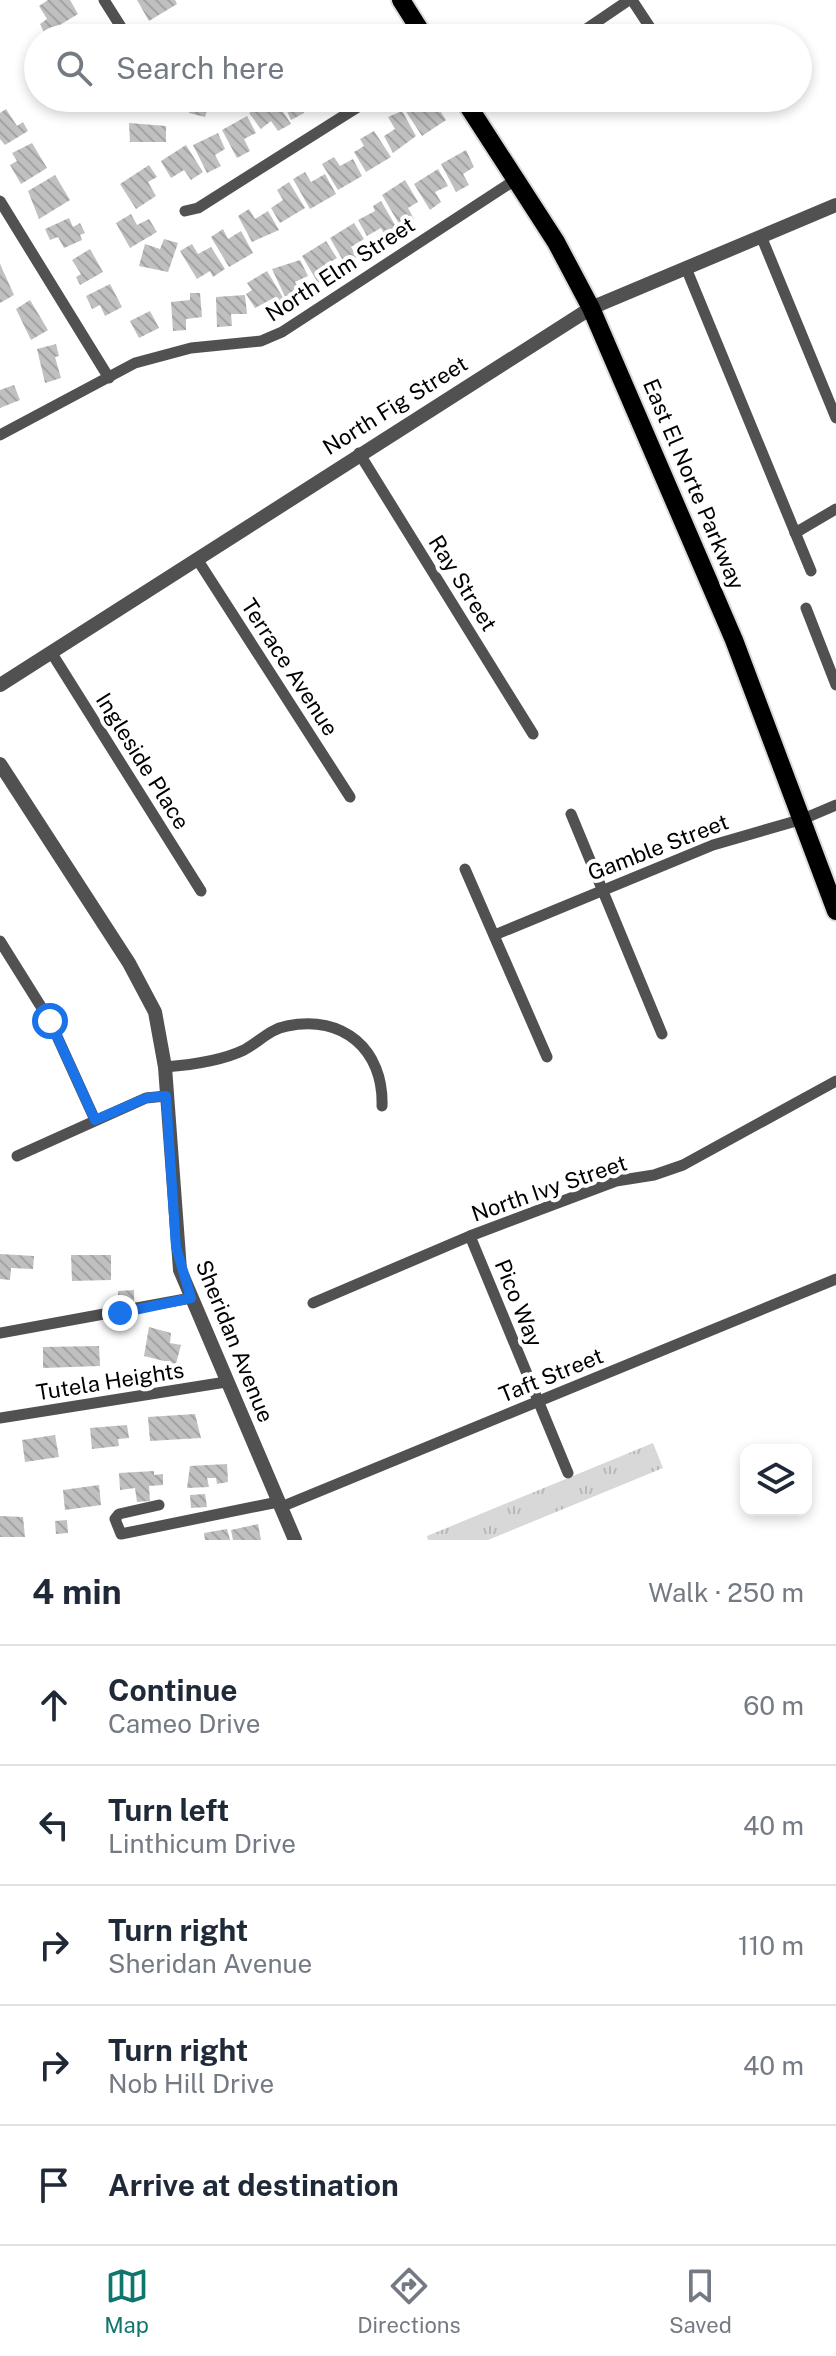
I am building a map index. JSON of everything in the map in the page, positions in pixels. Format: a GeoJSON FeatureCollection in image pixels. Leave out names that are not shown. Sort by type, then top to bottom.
{"type":"FeatureCollection","features":[{"type":"Feature","properties":{"kind":"main road"},"geometry":{"type":"LineString","coordinates":[[401,0],[416,24]]}},
{"type":"Feature","properties":{"kind":"main road","name":"East El Norte Parkway"},"geometry":{"type":"LineString","coordinates":[[472,112],[556,242],[591,308],[734,640],[836,911]]}},
{"type":"Feature","properties":{"kind":"street"},"geometry":{"type":"LineString","coordinates":[[104,0],[119,24]]}},
{"type":"Feature","properties":{"kind":"street"},"geometry":{"type":"LineString","coordinates":[[594,24],[630,0],[647,24]]}},
{"type":"Feature","properties":{"kind":"street"},"geometry":{"type":"LineString","coordinates":[[185,211],[198,208],[350,112]]}},
{"type":"Feature","properties":{"kind":"street","name":"North Elm Street"},"geometry":{"type":"LineString","coordinates":[[0,435],[135,363],[191,348],[238,346],[272,337],[515,180]]}},
{"type":"Feature","properties":{"kind":"street"},"geometry":{"type":"LineString","coordinates":[[0,201],[109,378]]}},
{"type":"Feature","properties":{"kind":"street","name":"North Fig Street"},"geometry":{"type":"LineString","coordinates":[[0,685],[359,453],[591,308],[836,205]]}},
{"type":"Feature","properties":{"kind":"street"},"geometry":{"type":"LineString","coordinates":[[761,236],[836,418]]}},
{"type":"Feature","properties":{"kind":"street"},"geometry":{"type":"LineString","coordinates":[[686,268],[811,571]]}},
{"type":"Feature","properties":{"kind":"street","name":"Ray Street"},"geometry":{"type":"LineString","coordinates":[[359,453],[533,734]]}},
{"type":"Feature","properties":{"kind":"street"},"geometry":{"type":"LineString","coordinates":[[795,533],[836,509]]}},
{"type":"Feature","properties":{"kind":"street","name":"Terrace Avenue"},"geometry":{"type":"LineString","coordinates":[[197,559],[350,797]]}},
{"type":"Feature","properties":{"kind":"street"},"geometry":{"type":"LineString","coordinates":[[806,608],[836,685]]}},
{"type":"Feature","properties":{"kind":"street","name":"Ingleside Place"},"geometry":{"type":"LineString","coordinates":[[51,652],[201,891]]}},
{"type":"Feature","properties":{"kind":"street","name":"Sheridan Avenue"},"geometry":{"type":"LineString","coordinates":[[0,764],[149,997],[158,1022],[165,1067],[176,1247],[191,1298],[295,1540]]}},
{"type":"Feature","properties":{"kind":"street","name":"Gamble Street"},"geometry":{"type":"LineString","coordinates":[[497,934],[713,845],[803,819],[836,805]]}},
{"type":"Feature","properties":{"kind":"street"},"geometry":{"type":"LineString","coordinates":[[571,814],[662,1034]]}},
{"type":"Feature","properties":{"kind":"street"},"geometry":{"type":"LineString","coordinates":[[465,869],[497,934],[547,1057]]}},
{"type":"Feature","properties":{"kind":"street"},"geometry":{"type":"LineString","coordinates":[[0,941],[50,1021],[95,1120]]}},
{"type":"Feature","properties":{"kind":"street"},"geometry":{"type":"LineString","coordinates":[[165,1067],[219,1058],[245,1049],[284,1026],[314,1022],[341,1029],[362,1043],[373,1058],[383,1086],[382,1106]]}},
{"type":"Feature","properties":{"kind":"street","name":"North Ivy Street"},"geometry":{"type":"LineString","coordinates":[[313,1303],[470,1236],[616,1181],[654,1175],[683,1165],[836,1081]]}},
{"type":"Feature","properties":{"kind":"street"},"geometry":{"type":"LineString","coordinates":[[17,1156],[146,1098],[166,1096]]}},
{"type":"Feature","properties":{"kind":"street","name":"Pico Way"},"geometry":{"type":"LineString","coordinates":[[470,1236],[568,1473]]}},
{"type":"Feature","properties":{"kind":"street","name":"Taft Street"},"geometry":{"type":"LineString","coordinates":[[159,1505],[119,1514],[115,1519],[121,1534],[280,1505],[836,1279]]}},
{"type":"Feature","properties":{"kind":"street"},"geometry":{"type":"LineString","coordinates":[[0,1333],[191,1298]]}},
{"type":"Feature","properties":{"kind":"street","name":"Tutela Heights"},"geometry":{"type":"LineString","coordinates":[[0,1418],[226,1382]]}},
{"type":"Feature","properties":{"kind":"green space"},"geometry":{"type":"Polygon","coordinates":[[[653,1443],[663,1468],[488,1540],[428,1540],[427,1536],[653,1443]]]}},
{"type":"Feature","properties":{"kind":"building"},"geometry":{"type":"Polygon","coordinates":[[[48,0],[70,0],[78,14],[62,24],[40,24],[47,19],[39,6],[48,0]]]}},
{"type":"Feature","properties":{"kind":"building"},"geometry":{"type":"Polygon","coordinates":[[[137,0],[175,0],[177,4],[149,21],[137,0]]]}},
{"type":"Feature","properties":{"kind":"building"},"geometry":{"type":"Polygon","coordinates":[[[6,109],[17,126],[23,122],[28,131],[5,145],[0,139],[0,113],[6,109]]]}},
{"type":"Feature","properties":{"kind":"building"},"geometry":{"type":"Polygon","coordinates":[[[189,112],[207,112],[205,117],[189,112]]]}},
{"type":"Feature","properties":{"kind":"building"},"geometry":{"type":"Polygon","coordinates":[[[283,112],[291,124],[278,131],[271,121],[261,129],[249,113],[283,112]]]}},
{"type":"Feature","properties":{"kind":"building"},"geometry":{"type":"Polygon","coordinates":[[[287,112],[304,112],[304,113],[291,120],[287,112]]]}},
{"type":"Feature","properties":{"kind":"building"},"geometry":{"type":"Polygon","coordinates":[[[403,112],[416,136],[393,153],[384,136],[395,129],[388,117],[403,112]]]}},
{"type":"Feature","properties":{"kind":"building"},"geometry":{"type":"Polygon","coordinates":[[[406,112],[441,112],[446,120],[422,136],[406,112]]]}},
{"type":"Feature","properties":{"kind":"building"},"geometry":{"type":"Polygon","coordinates":[[[247,116],[256,133],[244,139],[250,151],[237,158],[222,130],[247,116]]]}},
{"type":"Feature","properties":{"kind":"building"},"geometry":{"type":"Polygon","coordinates":[[[129,123],[166,126],[166,142],[130,142],[129,123]]]}},
{"type":"Feature","properties":{"kind":"building"},"geometry":{"type":"Polygon","coordinates":[[[374,131],[391,157],[366,172],[354,152],[364,146],[360,139],[374,131]]]}},
{"type":"Feature","properties":{"kind":"building"},"geometry":{"type":"Polygon","coordinates":[[[218,133],[225,149],[215,155],[221,166],[207,173],[193,145],[218,133]]]}},
{"type":"Feature","properties":{"kind":"building"},"geometry":{"type":"Polygon","coordinates":[[[32,143],[47,168],[21,184],[10,165],[17,161],[12,153],[32,143]]]}},
{"type":"Feature","properties":{"kind":"building"},"geometry":{"type":"Polygon","coordinates":[[[186,145],[203,172],[191,180],[184,170],[171,178],[161,161],[186,145]]]}},
{"type":"Feature","properties":{"kind":"building"},"geometry":{"type":"Polygon","coordinates":[[[466,150],[474,167],[463,174],[469,185],[456,192],[441,164],[466,150]]]}},
{"type":"Feature","properties":{"kind":"building"},"geometry":{"type":"Polygon","coordinates":[[[334,157],[340,166],[353,159],[362,176],[338,190],[322,164],[334,157]]]}},
{"type":"Feature","properties":{"kind":"building"},"geometry":{"type":"Polygon","coordinates":[[[149,165],[157,177],[148,182],[156,196],[136,209],[120,184],[149,165]]]}},
{"type":"Feature","properties":{"kind":"building"},"geometry":{"type":"Polygon","coordinates":[[[438,169],[448,186],[435,192],[441,202],[430,210],[414,184],[438,169]]]}},
{"type":"Feature","properties":{"kind":"building"},"geometry":{"type":"Polygon","coordinates":[[[305,172],[311,182],[325,174],[336,194],[310,209],[293,179],[305,172]]]}},
{"type":"Feature","properties":{"kind":"building"},"geometry":{"type":"Polygon","coordinates":[[[55,175],[70,200],[39,219],[28,191],[55,175]]]}},
{"type":"Feature","properties":{"kind":"building"},"geometry":{"type":"Polygon","coordinates":[[[405,180],[418,202],[408,208],[414,219],[401,227],[382,195],[405,180]]]}},
{"type":"Feature","properties":{"kind":"building"},"geometry":{"type":"Polygon","coordinates":[[[289,182],[305,208],[280,223],[271,208],[283,200],[277,190],[289,182]]]}},
{"type":"Feature","properties":{"kind":"building"},"geometry":{"type":"Polygon","coordinates":[[[381,201],[398,230],[386,237],[381,228],[367,236],[358,220],[375,211],[373,206],[381,201]]]}},
{"type":"Feature","properties":{"kind":"building"},"geometry":{"type":"Polygon","coordinates":[[[249,209],[255,219],[268,211],[279,230],[252,242],[238,216],[249,209]]]}},
{"type":"Feature","properties":{"kind":"building"},"geometry":{"type":"Polygon","coordinates":[[[131,214],[137,225],[149,219],[157,232],[130,248],[116,223],[131,214]]]}},
{"type":"Feature","properties":{"kind":"building"},"geometry":{"type":"Polygon","coordinates":[[[69,218],[73,227],[80,223],[85,233],[80,235],[82,240],[64,248],[58,237],[50,240],[45,229],[69,218]]]}},
{"type":"Feature","properties":{"kind":"building"},"geometry":{"type":"Polygon","coordinates":[[[354,223],[364,239],[351,247],[357,257],[345,264],[330,238],[354,223]]]}},
{"type":"Feature","properties":{"kind":"building"},"geometry":{"type":"Polygon","coordinates":[[[223,229],[228,239],[241,231],[253,253],[229,267],[211,237],[223,229]]]}},
{"type":"Feature","properties":{"kind":"building"},"geometry":{"type":"Polygon","coordinates":[[[164,239],[178,243],[168,272],[139,266],[145,244],[160,249],[164,239]]]}},
{"type":"Feature","properties":{"kind":"building"},"geometry":{"type":"Polygon","coordinates":[[[326,241],[337,258],[324,266],[330,275],[318,283],[302,256],[326,241]]]}},
{"type":"Feature","properties":{"kind":"building"},"geometry":{"type":"Polygon","coordinates":[[[192,244],[198,254],[211,247],[225,269],[213,277],[210,271],[197,279],[180,251],[192,244]]]}},
{"type":"Feature","properties":{"kind":"building"},"geometry":{"type":"Polygon","coordinates":[[[90,249],[103,272],[80,285],[76,277],[81,274],[72,260],[90,249]]]}},
{"type":"Feature","properties":{"kind":"building"},"geometry":{"type":"Polygon","coordinates":[[[300,260],[308,276],[295,282],[301,294],[287,301],[272,269],[300,260]]]}},
{"type":"Feature","properties":{"kind":"building"},"geometry":{"type":"Polygon","coordinates":[[[0,264],[14,295],[0,303],[0,264]]]}},
{"type":"Feature","properties":{"kind":"building"},"geometry":{"type":"Polygon","coordinates":[[[267,271],[285,301],[274,308],[270,300],[255,308],[246,294],[252,290],[247,283],[267,271]]]}},
{"type":"Feature","properties":{"kind":"building"},"geometry":{"type":"Polygon","coordinates":[[[110,284],[122,307],[105,316],[100,305],[92,309],[86,296],[110,284]]]}},
{"type":"Feature","properties":{"kind":"building"},"geometry":{"type":"Polygon","coordinates":[[[190,293],[200,293],[202,317],[186,319],[186,330],[173,331],[171,302],[190,300],[190,293]]]}},
{"type":"Feature","properties":{"kind":"building"},"geometry":{"type":"Polygon","coordinates":[[[245,295],[247,314],[231,314],[232,326],[217,327],[216,297],[245,295]]]}},
{"type":"Feature","properties":{"kind":"building"},"geometry":{"type":"Polygon","coordinates":[[[30,300],[48,330],[31,340],[16,309],[30,300]]]}},
{"type":"Feature","properties":{"kind":"building"},"geometry":{"type":"Polygon","coordinates":[[[150,311],[159,328],[139,338],[130,321],[150,311]]]}},
{"type":"Feature","properties":{"kind":"building"},"geometry":{"type":"Polygon","coordinates":[[[56,344],[59,356],[55,357],[61,378],[45,383],[37,349],[56,344]]]}},
{"type":"Feature","properties":{"kind":"building"},"geometry":{"type":"Polygon","coordinates":[[[14,385],[20,400],[0,408],[0,390],[14,385]]]}},
{"type":"Feature","properties":{"kind":"building"},"geometry":{"type":"Polygon","coordinates":[[[0,1254],[34,1256],[33,1269],[11,1268],[10,1280],[0,1279],[0,1254]]]}},
{"type":"Feature","properties":{"kind":"building"},"geometry":{"type":"Polygon","coordinates":[[[71,1255],[111,1255],[111,1280],[72,1281],[71,1255]]]}},
{"type":"Feature","properties":{"kind":"building"},"geometry":{"type":"Polygon","coordinates":[[[134,1290],[134,1302],[118,1301],[118,1291],[134,1290]]]}},
{"type":"Feature","properties":{"kind":"building"},"geometry":{"type":"Polygon","coordinates":[[[149,1327],[171,1333],[170,1343],[181,1345],[176,1364],[144,1356],[149,1327]]]}},
{"type":"Feature","properties":{"kind":"building"},"geometry":{"type":"Polygon","coordinates":[[[99,1346],[100,1366],[43,1368],[43,1347],[99,1346]]]}},
{"type":"Feature","properties":{"kind":"building"},"geometry":{"type":"Polygon","coordinates":[[[195,1414],[201,1438],[150,1441],[148,1417],[195,1414]]]}},
{"type":"Feature","properties":{"kind":"building"},"geometry":{"type":"Polygon","coordinates":[[[127,1425],[129,1438],[118,1439],[119,1446],[92,1449],[90,1428],[127,1425]]]}},
{"type":"Feature","properties":{"kind":"building"},"geometry":{"type":"Polygon","coordinates":[[[55,1435],[59,1457],[25,1462],[22,1440],[55,1435]]]}},
{"type":"Feature","properties":{"kind":"building"},"geometry":{"type":"Polygon","coordinates":[[[227,1464],[228,1482],[217,1484],[216,1478],[207,1478],[209,1487],[187,1488],[190,1466],[227,1464]]]}},
{"type":"Feature","properties":{"kind":"building"},"geometry":{"type":"Polygon","coordinates":[[[154,1471],[154,1475],[163,1474],[163,1485],[149,1486],[150,1501],[137,1502],[135,1488],[120,1490],[119,1473],[154,1471]]]}},
{"type":"Feature","properties":{"kind":"building"},"geometry":{"type":"Polygon","coordinates":[[[99,1485],[101,1505],[65,1510],[63,1490],[99,1485]]]}},
{"type":"Feature","properties":{"kind":"building"},"geometry":{"type":"Polygon","coordinates":[[[205,1494],[207,1507],[191,1508],[190,1495],[205,1494]]]}},
{"type":"Feature","properties":{"kind":"building"},"geometry":{"type":"Polygon","coordinates":[[[0,1516],[23,1517],[25,1537],[0,1537],[0,1516]]]}},
{"type":"Feature","properties":{"kind":"building"},"geometry":{"type":"Polygon","coordinates":[[[67,1520],[68,1533],[56,1534],[55,1521],[67,1520]]]}},
{"type":"Feature","properties":{"kind":"building"},"geometry":{"type":"Polygon","coordinates":[[[258,1524],[261,1540],[233,1540],[231,1530],[258,1524]]]}},
{"type":"Feature","properties":{"kind":"building"},"geometry":{"type":"Polygon","coordinates":[[[227,1529],[230,1540],[205,1540],[204,1533],[227,1529]]]}},
{"type":"Feature","properties":{"kind":"route"},"geometry":{"type":"LineString","coordinates":[[50,1021],[95,1120],[146,1098],[166,1096],[176,1247],[180,1270],[191,1298],[120,1313]]}}]}
